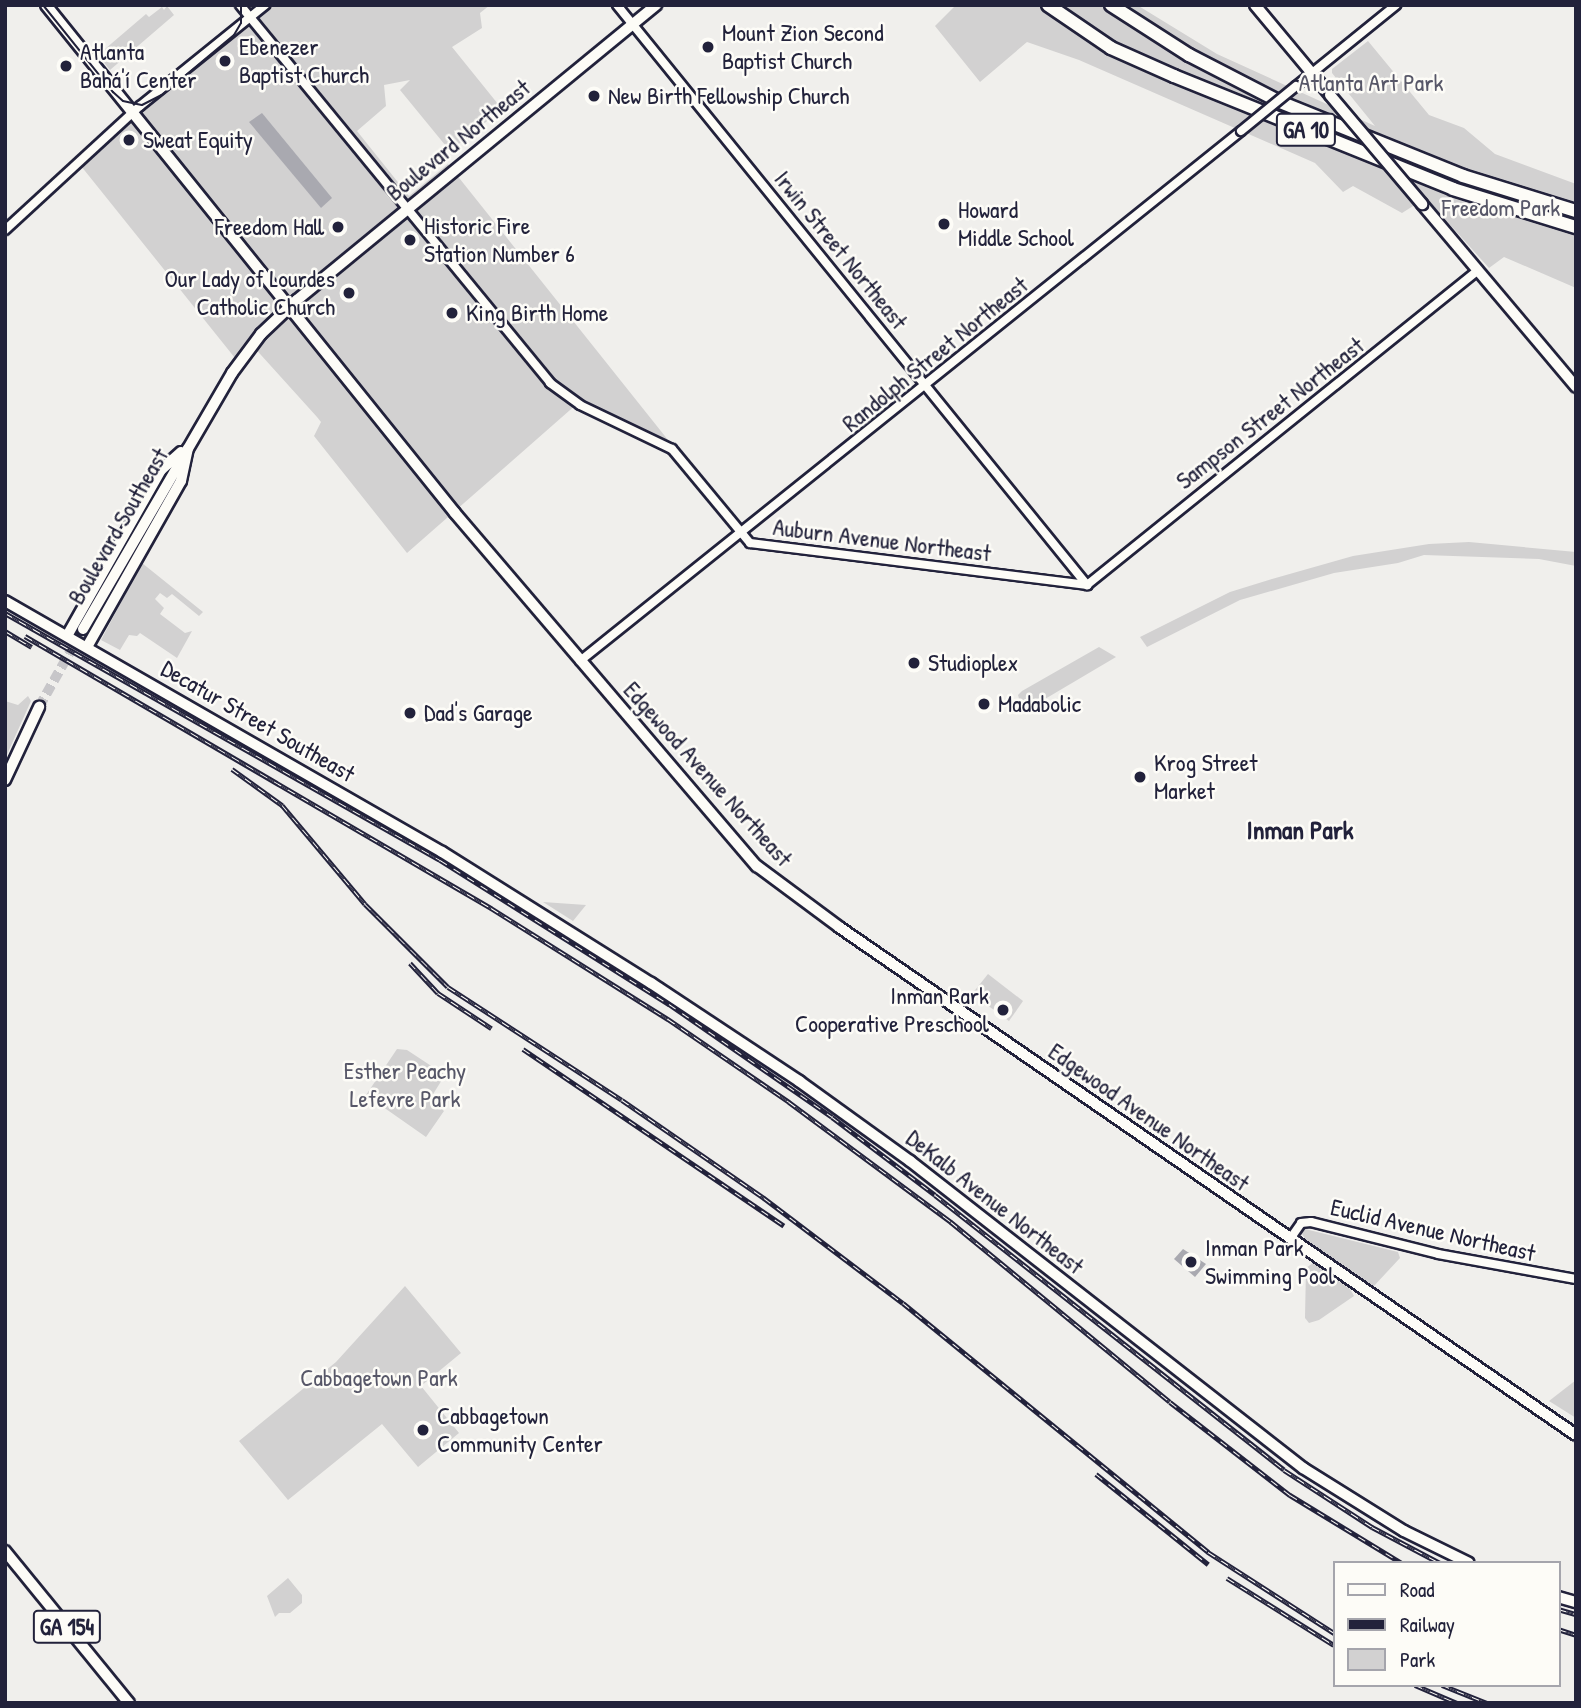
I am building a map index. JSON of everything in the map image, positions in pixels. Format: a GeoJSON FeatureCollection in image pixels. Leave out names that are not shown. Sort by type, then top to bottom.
{"type":"FeatureCollection","features":[{"type":"Feature","properties":{"kind":"highway","name":"GA 10"},"geometry":{"type":"LineString","coordinates":[[1048,5],[1111,48],[1174,76],[1444,186],[1576,227]]}},
{"type":"Feature","properties":{"kind":"highway","name":"GA 10"},"geometry":{"type":"LineString","coordinates":[[1111,5],[1189,55],[1280,102],[1463,176],[1576,211]]}},
{"type":"Feature","properties":{"kind":"main road","name":"Edgewood Avenue Northeast"},"geometry":{"type":"LineString","coordinates":[[46,5],[287,308],[734,842],[786,890],[1576,1435]]}},
{"type":"Feature","properties":{"kind":"main road","name":"Boulevard Northeast"},"geometry":{"type":"LineString","coordinates":[[287,308],[656,5]]}},
{"type":"Feature","properties":{"kind":"main road"},"geometry":{"type":"LineString","coordinates":[[1255,5],[1576,387]]}},
{"type":"Feature","properties":{"kind":"main road","name":"Boulevard Southeast"},"geometry":{"type":"LineString","coordinates":[[83,629],[189,444],[249,348],[287,308]]}},
{"type":"Feature","properties":{"kind":"main road"},"geometry":{"type":"LineString","coordinates":[[67,636],[161,470],[189,444]]}},
{"type":"Feature","properties":{"kind":"main road","name":"Boulevard Southeast"},"geometry":{"type":"LineString","coordinates":[[87,647],[181,481],[189,444]]}},
{"type":"Feature","properties":{"kind":"main road","name":"Decatur Street Southeast"},"geometry":{"type":"LineString","coordinates":[[5,601],[488,882]]}},
{"type":"Feature","properties":{"kind":"main road"},"geometry":{"type":"LineString","coordinates":[[5,780],[39,707]]}},
{"type":"Feature","properties":{"kind":"main road","name":"DeKalb Avenue Northeast"},"geometry":{"type":"LineString","coordinates":[[488,882],[799,1081],[910,1161],[1303,1468],[1394,1526],[1465,1561]]}},
{"type":"Feature","properties":{"kind":"main road","name":"GA 154"},"geometry":{"type":"LineString","coordinates":[[5,1551],[129,1703]]}},
{"type":"Feature","properties":{"kind":"street","name":"Auburn Avenue Northeast"},"geometry":{"type":"LineString","coordinates":[[240,5],[554,387],[580,405],[672,449],[740,534],[751,543],[1087,585]]}},
{"type":"Feature","properties":{"kind":"street"},"geometry":{"type":"LineString","coordinates":[[5,230],[77,161],[265,5]]}},
{"type":"Feature","properties":{"kind":"street","name":"Irwin Street Northeast"},"geometry":{"type":"LineString","coordinates":[[617,5],[1087,585]]}},
{"type":"Feature","properties":{"kind":"street","name":"Randolph Street Northeast"},"geometry":{"type":"LineString","coordinates":[[580,661],[926,386],[1396,5]]}},
{"type":"Feature","properties":{"kind":"street","name":"Sampson Street Northeast"},"geometry":{"type":"LineString","coordinates":[[1087,585],[1477,271]]}},
{"type":"Feature","properties":{"kind":"street","name":"Euclid Avenue Northeast"},"geometry":{"type":"LineString","coordinates":[[1290,1239],[1301,1223],[1311,1222],[1437,1254],[1576,1279]]}},
{"type":"Feature","properties":{"kind":"green space"},"geometry":{"type":"Polygon","coordinates":[[[270,5],[490,5],[480,13],[482,28],[452,47],[502,109],[450,151],[400,90],[410,80],[384,85],[386,106],[357,131],[409,196],[448,164],[672,445],[578,403],[407,553],[314,436],[321,422],[317,417],[252,345],[239,363],[77,161],[270,5]]]}},
{"type":"Feature","properties":{"kind":"green space","name":"Freedom Park"},"geometry":{"type":"Polygon","coordinates":[[[956,5],[1137,5],[1217,54],[1375,126],[1332,73],[1332,69],[1368,41],[1429,115],[1464,128],[1495,154],[1576,184],[1576,288],[1504,257],[1489,268],[1426,198],[1402,213],[1353,186],[1343,192],[1315,163],[1079,60],[1027,42],[980,82],[935,26],[956,5]]]}},
{"type":"Feature","properties":{"kind":"green space"},"geometry":{"type":"Polygon","coordinates":[[[167,6],[174,15],[110,70],[98,55],[146,14],[149,17],[167,6]]]}},
{"type":"Feature","properties":{"kind":"green space"},"geometry":{"type":"Polygon","coordinates":[[[1469,542],[1576,552],[1576,566],[1539,559],[1424,555],[1398,563],[1334,573],[1240,600],[1147,647],[1140,637],[1230,592],[1272,579],[1353,556],[1429,544],[1469,542]]]}},
{"type":"Feature","properties":{"kind":"green space"},"geometry":{"type":"Polygon","coordinates":[[[142,563],[203,612],[199,616],[172,594],[167,598],[160,593],[155,599],[164,608],[160,614],[185,633],[192,631],[177,658],[140,633],[137,636],[129,635],[120,650],[101,640],[142,563]]]}},
{"type":"Feature","properties":{"kind":"green space"},"geometry":{"type":"Polygon","coordinates":[[[1099,647],[1116,657],[1023,712],[1018,695],[1022,691],[1099,647]]]}},
{"type":"Feature","properties":{"kind":"green space"},"geometry":{"type":"Polygon","coordinates":[[[28,696],[31,701],[5,759],[5,701],[18,705],[28,696]]]}},
{"type":"Feature","properties":{"kind":"green space"},"geometry":{"type":"Polygon","coordinates":[[[543,902],[586,905],[573,921],[543,902]]]}},
{"type":"Feature","properties":{"kind":"green space"},"geometry":{"type":"Polygon","coordinates":[[[988,974],[1023,1001],[1009,1021],[972,994],[988,974]]]}},
{"type":"Feature","properties":{"kind":"green space","name":"Esther Peachy Lefevre Park"},"geometry":{"type":"Polygon","coordinates":[[[397,1049],[407,1050],[445,1075],[430,1099],[444,1111],[426,1137],[366,1095],[397,1049]]]}},
{"type":"Feature","properties":{"kind":"green space"},"geometry":{"type":"Polygon","coordinates":[[[1305,1229],[1398,1252],[1400,1258],[1373,1287],[1306,1240],[1302,1234],[1305,1229]]]}},
{"type":"Feature","properties":{"kind":"green space"},"geometry":{"type":"Polygon","coordinates":[[[1313,1263],[1350,1289],[1354,1296],[1319,1320],[1309,1323],[1305,1318],[1306,1268],[1313,1263]]]}},
{"type":"Feature","properties":{"kind":"green space","name":"Cabbagetown Park"},"geometry":{"type":"Polygon","coordinates":[[[405,1286],[461,1353],[421,1386],[459,1433],[418,1467],[382,1424],[288,1500],[239,1441],[336,1362],[405,1286]]]}},
{"type":"Feature","properties":{"kind":"green space"},"geometry":{"type":"Polygon","coordinates":[[[1576,1380],[1576,1418],[1549,1401],[1576,1380]]]}},
{"type":"Feature","properties":{"kind":"green space"},"geometry":{"type":"Polygon","coordinates":[[[288,1578],[302,1595],[302,1603],[290,1613],[279,1613],[275,1617],[267,1596],[288,1578]]]}},
{"type":"Feature","properties":{"kind":"shaded area"},"geometry":{"type":"Polygon","coordinates":[[[262,113],[332,198],[321,208],[249,122],[262,113]]]}},
{"type":"Feature","properties":{"kind":"shaded area","name":"Inman Park Swimming Pool"},"geometry":{"type":"Polygon","coordinates":[[[1183,1249],[1206,1264],[1195,1277],[1174,1259],[1183,1249]]]}},
{"type":"Feature","properties":{"kind":"tunnel"},"geometry":{"type":"LineString","coordinates":[[39,707],[83,629]]}},
{"type":"Feature","properties":{"kind":"tram line"},"geometry":{"type":"LineString","coordinates":[[43,5],[113,92],[123,101],[142,105],[162,95],[234,35],[241,23],[241,5]]}},
{"type":"Feature","properties":{"kind":"railway"},"geometry":{"type":"LineString","coordinates":[[5,613],[440,860],[669,1004],[832,1117],[935,1195],[1284,1470],[1372,1527],[1436,1561]]}},
{"type":"Feature","properties":{"kind":"railway"},"geometry":{"type":"LineString","coordinates":[[5,631],[32,647]]}},
{"type":"Feature","properties":{"kind":"railway"},"geometry":{"type":"LineString","coordinates":[[25,636],[491,908],[668,1019],[789,1102],[951,1222],[1170,1402],[1290,1495],[1399,1561]]}},
{"type":"Feature","properties":{"kind":"railway"},"geometry":{"type":"LineString","coordinates":[[232,769],[282,805],[365,904],[448,987],[622,1100],[764,1198],[903,1303],[1208,1552],[1332,1632]]}},
{"type":"Feature","properties":{"kind":"railway"},"geometry":{"type":"LineString","coordinates":[[410,963],[438,993],[491,1028]]}},
{"type":"Feature","properties":{"kind":"railway"},"geometry":{"type":"LineString","coordinates":[[523,1049],[784,1226]]}},
{"type":"Feature","properties":{"kind":"railway"},"geometry":{"type":"LineString","coordinates":[[1096,1474],[1208,1564]]}},
{"type":"Feature","properties":{"kind":"railway"},"geometry":{"type":"LineString","coordinates":[[1227,1578],[1332,1644]]}},
{"type":"Feature","properties":{"kind":"railway"},"geometry":{"type":"LineString","coordinates":[[1560,1610],[1576,1614]]}},
{"type":"Feature","properties":{"kind":"railway"},"geometry":{"type":"LineString","coordinates":[[1560,1630],[1576,1635]]}},
{"type":"Feature","properties":{"kind":"railway"},"geometry":{"type":"LineString","coordinates":[[1420,1687],[1457,1703]]}},
{"type":"Feature","properties":{"kind":"railway"},"geometry":{"type":"LineString","coordinates":[[1447,1687],[1487,1703]]}},
{"type":"Feature","properties":{"kind":"place","name":"Mount Zion Second Baptist Church"},"geometry":{"type":"Point","coordinates":[708,47]}},
{"type":"Feature","properties":{"kind":"place","name":"Ebenezer Baptist Church"},"geometry":{"type":"Point","coordinates":[225,61]}},
{"type":"Feature","properties":{"kind":"place","name":"Atlanta Bahá'í Center"},"geometry":{"type":"Point","coordinates":[66,66]}},
{"type":"Feature","properties":{"kind":"place","name":"New Birth Fellowship Church"},"geometry":{"type":"Point","coordinates":[594,96]}},
{"type":"Feature","properties":{"kind":"place","name":"Sweat Equity"},"geometry":{"type":"Point","coordinates":[129,140]}},
{"type":"Feature","properties":{"kind":"place","name":"Howard Middle School"},"geometry":{"type":"Point","coordinates":[944,224]}},
{"type":"Feature","properties":{"kind":"place","name":"Freedom Hall"},"geometry":{"type":"Point","coordinates":[338,227]}},
{"type":"Feature","properties":{"kind":"place","name":"Historic Fire Station Number 6"},"geometry":{"type":"Point","coordinates":[410,240]}},
{"type":"Feature","properties":{"kind":"place","name":"Our Lady of Lourdes Catholic Church"},"geometry":{"type":"Point","coordinates":[349,293]}},
{"type":"Feature","properties":{"kind":"place","name":"King Birth Home"},"geometry":{"type":"Point","coordinates":[452,313]}},
{"type":"Feature","properties":{"kind":"place","name":"Studioplex"},"geometry":{"type":"Point","coordinates":[914,663]}},
{"type":"Feature","properties":{"kind":"place","name":"Madabolic"},"geometry":{"type":"Point","coordinates":[984,704]}},
{"type":"Feature","properties":{"kind":"place","name":"Dad's Garage"},"geometry":{"type":"Point","coordinates":[410,713]}},
{"type":"Feature","properties":{"kind":"place","name":"Krog Street Market"},"geometry":{"type":"Point","coordinates":[1140,777]}},
{"type":"Feature","properties":{"kind":"place","name":"Inman Park Cooperative Preschool"},"geometry":{"type":"Point","coordinates":[1003,1010]}},
{"type":"Feature","properties":{"kind":"place","name":"Inman Park Swimming Pool"},"geometry":{"type":"Point","coordinates":[1191,1262]}},
{"type":"Feature","properties":{"kind":"place","name":"Cabbagetown Community Center"},"geometry":{"type":"Point","coordinates":[423,1430]}},
{"type":"Feature","properties":{"kind":"district","name":"Inman Park"},"geometry":{"type":"Point","coordinates":[1300,830]}},
{"type":"Feature","properties":{"kind":"park label","name":"Atlanta Art Park"},"geometry":{"type":"Point","coordinates":[1371,83]}}]}
